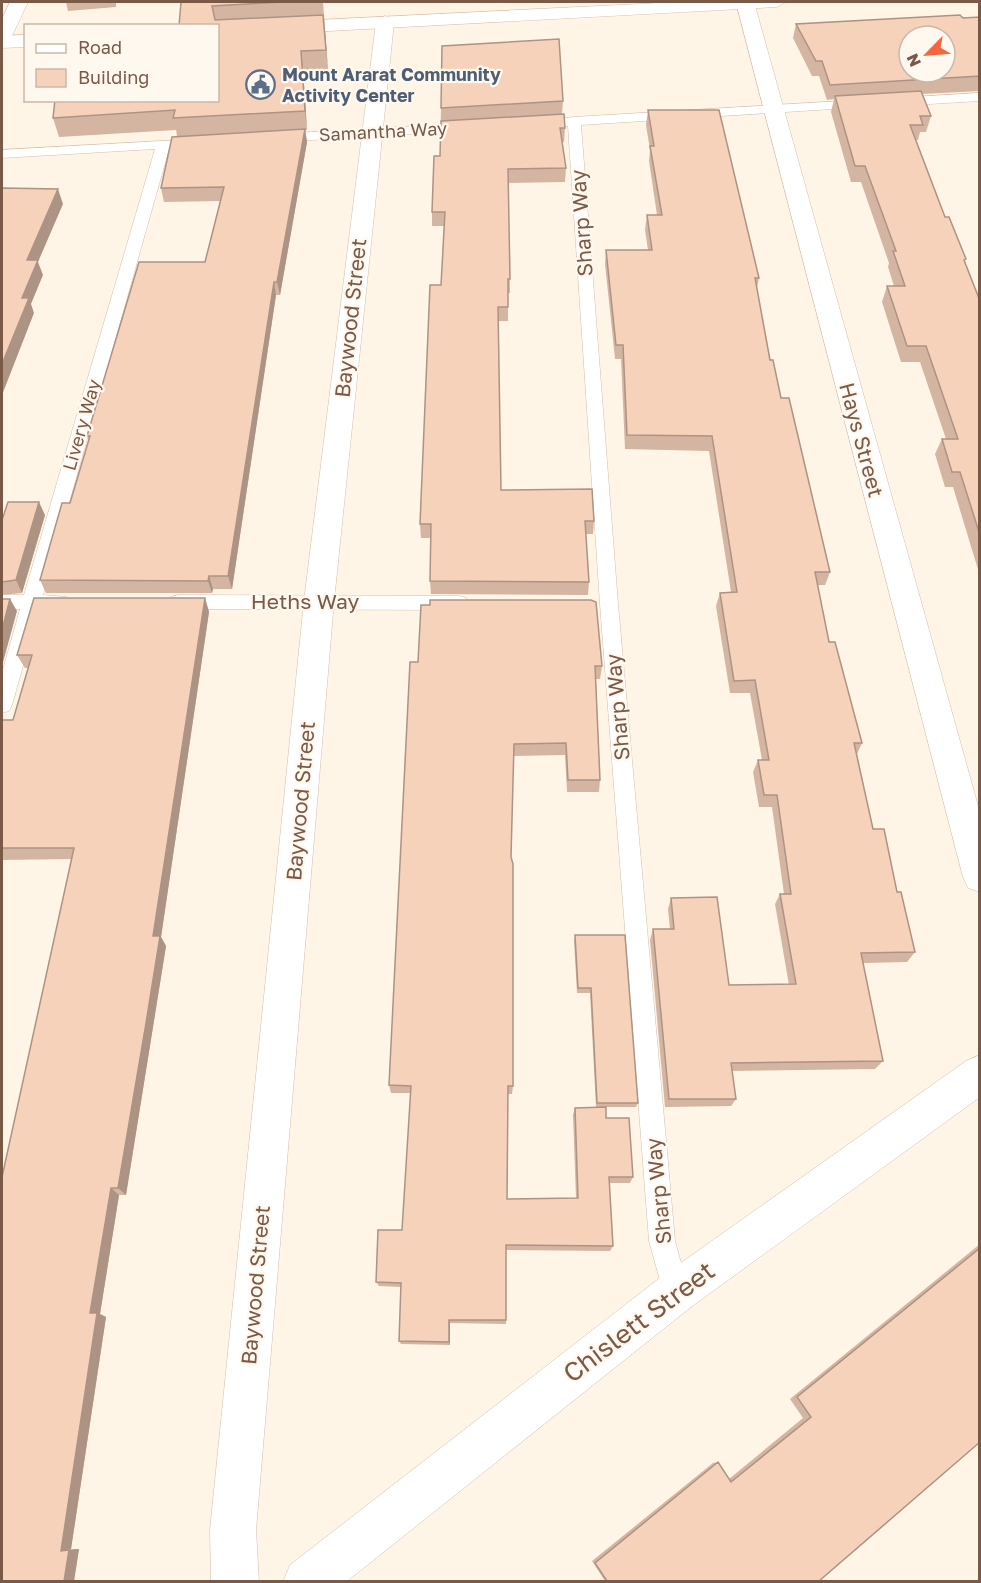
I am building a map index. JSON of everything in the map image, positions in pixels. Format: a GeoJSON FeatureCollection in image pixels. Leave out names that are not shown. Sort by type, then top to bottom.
{"type":"FeatureCollection","features":[{"type":"Feature","properties":{"kind":"street"},"geometry":{"type":"LineString","coordinates":[[19,2],[2,40],[24,41]]}},
{"type":"Feature","properties":{"kind":"street","name":"Hays Street"},"geometry":{"type":"LineString","coordinates":[[745,2],[980,877]]}},
{"type":"Feature","properties":{"kind":"street"},"geometry":{"type":"LineString","coordinates":[[219,31],[777,2]]}},
{"type":"Feature","properties":{"kind":"street","name":"Baywood Street"},"geometry":{"type":"LineString","coordinates":[[235,1581],[233,1530],[319,601],[371,133],[386,22]]}},
{"type":"Feature","properties":{"kind":"street","name":"Chislett Street"},"geometry":{"type":"LineString","coordinates":[[307,1581],[676,1292],[980,1074]]}},
{"type":"Feature","properties":{"kind":"lane"},"geometry":{"type":"LineString","coordinates":[[550,122],[980,97]]}},
{"type":"Feature","properties":{"kind":"lane","name":"Sharp Way"},"geometry":{"type":"LineString","coordinates":[[574,121],[609,604],[662,1241],[676,1292]]}},
{"type":"Feature","properties":{"kind":"lane","name":"Samantha Way"},"geometry":{"type":"LineString","coordinates":[[268,139],[479,126]]}},
{"type":"Feature","properties":{"kind":"lane"},"geometry":{"type":"LineString","coordinates":[[2,154],[213,142]]}},
{"type":"Feature","properties":{"kind":"lane","name":"Livery Way"},"geometry":{"type":"LineString","coordinates":[[2,705],[163,145]]}},
{"type":"Feature","properties":{"kind":"lane"},"geometry":{"type":"LineString","coordinates":[[2,602],[77,602]]}},
{"type":"Feature","properties":{"kind":"lane","name":"Heths Way"},"geometry":{"type":"LineString","coordinates":[[159,602],[483,603]]}},
{"type":"Feature","properties":{"kind":"lane"},"geometry":{"type":"LineString","coordinates":[[586,604],[609,604]]}},
{"type":"Feature","properties":{"kind":"building"},"geometry":{"type":"Polygon","coordinates":[[[181,2],[282,2],[212,6],[215,20],[323,15],[326,50],[301,51],[305,111],[173,118],[175,110],[53,118],[55,102],[219,102],[219,24],[179,24],[181,2]]]}},
{"type":"Feature","properties":{"kind":"building"},"geometry":{"type":"Polygon","coordinates":[[[960,15],[963,18],[980,17],[980,76],[957,77],[957,24],[897,24],[897,81],[830,85],[822,61],[816,61],[796,24],[960,15]]]}},
{"type":"Feature","properties":{"kind":"building"},"geometry":{"type":"Polygon","coordinates":[[[559,39],[563,101],[441,108],[442,46],[559,39]]]}},
{"type":"Feature","properties":{"kind":"building"},"geometry":{"type":"Polygon","coordinates":[[[921,91],[931,116],[920,116],[923,125],[910,125],[945,217],[949,217],[966,259],[964,260],[980,301],[980,535],[960,472],[952,472],[942,439],[958,439],[926,346],[907,346],[887,286],[905,286],[893,251],[896,251],[865,166],[855,166],[835,96],[921,91]]]}},
{"type":"Feature","properties":{"kind":"building"},"geometry":{"type":"Polygon","coordinates":[[[648,110],[719,110],[759,278],[755,278],[770,360],[773,360],[781,398],[789,398],[830,572],[815,572],[829,642],[835,642],[862,743],[854,743],[873,829],[884,829],[897,892],[901,892],[915,952],[861,953],[883,1061],[731,1063],[736,1099],[669,1099],[653,929],[674,929],[671,898],[717,897],[729,985],[796,984],[780,894],[791,894],[777,795],[764,795],[758,760],[769,760],[755,680],[734,681],[720,593],[737,592],[712,436],[627,435],[623,345],[616,345],[606,250],[652,250],[647,215],[662,215],[650,146],[654,146],[648,110]]]}},
{"type":"Feature","properties":{"kind":"building"},"geometry":{"type":"Polygon","coordinates":[[[564,114],[565,128],[560,128],[566,168],[508,169],[510,279],[508,279],[508,307],[498,307],[501,490],[592,489],[594,521],[585,521],[589,582],[430,581],[431,524],[420,524],[430,285],[441,285],[445,212],[432,212],[434,156],[440,156],[441,121],[564,114]]]}},
{"type":"Feature","properties":{"kind":"building"},"geometry":{"type":"Polygon","coordinates":[[[305,129],[277,282],[274,282],[228,576],[209,576],[208,581],[40,580],[62,503],[70,503],[90,436],[87,436],[139,262],[205,262],[224,187],[161,188],[172,137],[305,129]]]}},
{"type":"Feature","properties":{"kind":"building"},"geometry":{"type":"Polygon","coordinates":[[[2,188],[58,189],[27,260],[38,260],[22,298],[29,298],[2,364],[2,188]]]}},
{"type":"Feature","properties":{"kind":"building"},"geometry":{"type":"Polygon","coordinates":[[[8,502],[39,502],[16,580],[2,582],[2,520],[8,502]]]}},
{"type":"Feature","properties":{"kind":"building"},"geometry":{"type":"Polygon","coordinates":[[[34,598],[205,598],[153,936],[160,936],[118,1188],[111,1188],[90,1313],[97,1313],[61,1551],[69,1550],[64,1581],[2,1581],[2,1177],[74,848],[2,848],[2,720],[13,720],[32,655],[17,655],[34,598]]]}},
{"type":"Feature","properties":{"kind":"building"},"geometry":{"type":"Polygon","coordinates":[[[2,599],[10,599],[2,630],[2,599]]]}},
{"type":"Feature","properties":{"kind":"building"},"geometry":{"type":"Polygon","coordinates":[[[430,600],[591,600],[596,602],[602,666],[595,666],[600,780],[568,780],[566,743],[514,744],[511,857],[513,864],[513,1086],[508,1086],[507,1199],[578,1198],[575,1108],[606,1107],[606,1118],[629,1118],[633,1177],[609,1177],[613,1246],[506,1245],[506,1320],[449,1320],[449,1342],[399,1341],[401,1283],[376,1282],[378,1230],[402,1230],[411,1086],[389,1085],[410,662],[418,662],[421,605],[430,605],[430,600]]]}},
{"type":"Feature","properties":{"kind":"building"},"geometry":{"type":"Polygon","coordinates":[[[575,935],[625,935],[638,1103],[597,1103],[591,988],[578,988],[575,935]]]}},
{"type":"Feature","properties":{"kind":"building"},"geometry":{"type":"Polygon","coordinates":[[[980,1248],[980,1442],[819,1581],[607,1581],[595,1563],[718,1462],[731,1482],[811,1417],[797,1397],[980,1248]]]}},
{"type":"Feature","properties":{"kind":"place","name":"Mount Ararat Community Activity Center"},"geometry":{"type":"Point","coordinates":[261,85]}}]}
